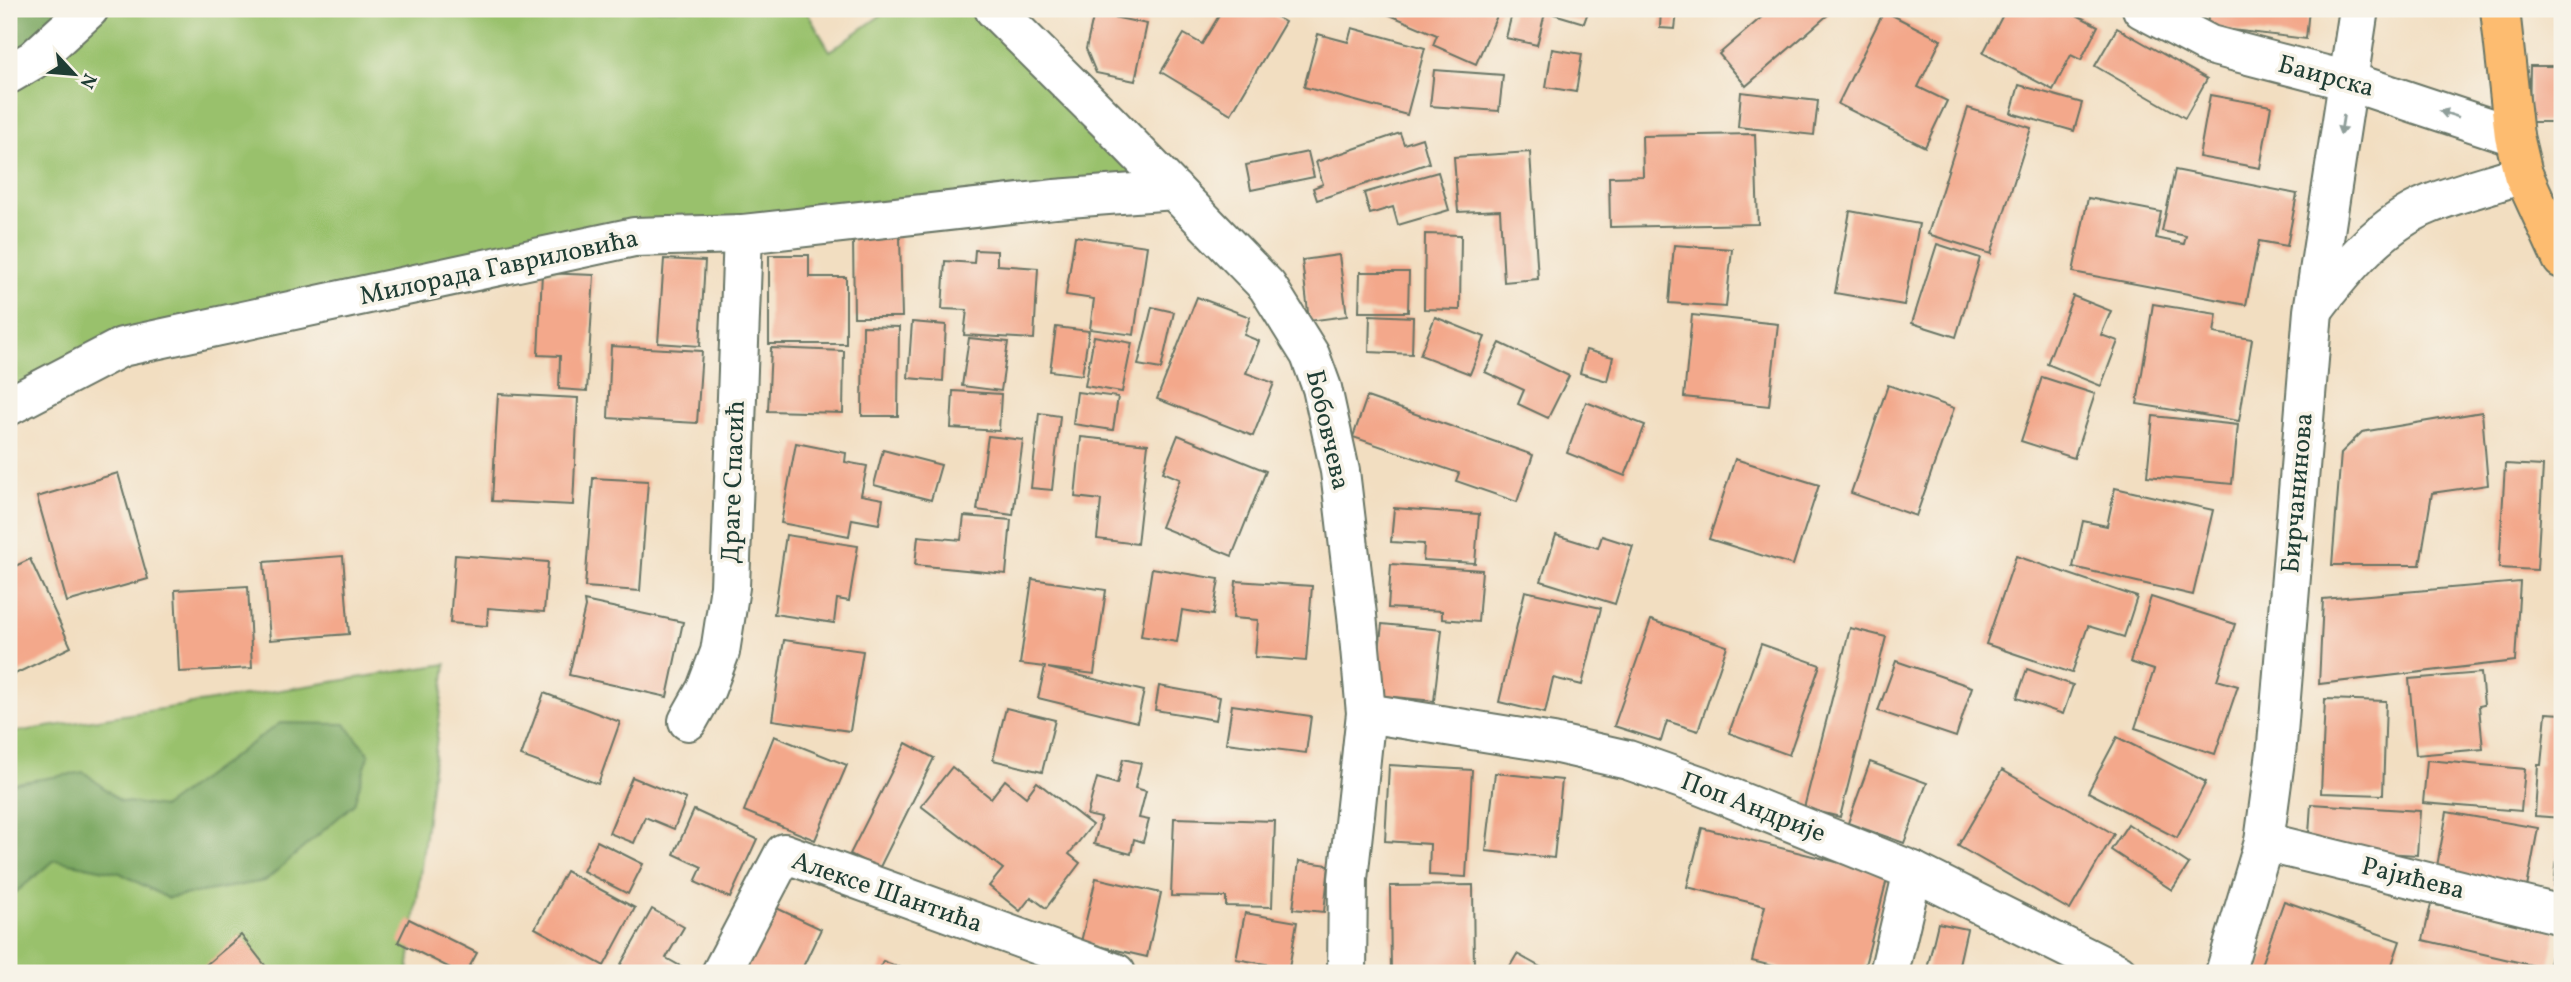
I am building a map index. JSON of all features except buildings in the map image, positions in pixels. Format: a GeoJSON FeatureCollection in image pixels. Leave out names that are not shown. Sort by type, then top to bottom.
{"type":"FeatureCollection","features":[{"type":"Feature","properties":{"kind":"main road"},"geometry":{"type":"LineString","coordinates":[[2500,9],[2514,136],[2523,174],[2562,259]]}},
{"type":"Feature","properties":{"kind":"street"},"geometry":{"type":"LineString","coordinates":[[9,74],[33,60],[89,9]]}},
{"type":"Feature","properties":{"kind":"street","name":"Бобовчева"},"geometry":{"type":"LineString","coordinates":[[994,9],[1267,286],[1310,355],[1322,388],[1340,471],[1366,713],[1348,879],[1347,973]]}},
{"type":"Feature","properties":{"kind":"street","name":"Баирска"},"geometry":{"type":"LineString","coordinates":[[2142,9],[2210,46],[2348,81],[2514,136]]}},
{"type":"Feature","properties":{"kind":"street","name":"Бирчанинова"},"geometry":{"type":"LineString","coordinates":[[2225,973],[2264,842],[2277,745],[2313,311],[2358,9]]}},
{"type":"Feature","properties":{"kind":"street"},"geometry":{"type":"LineString","coordinates":[[2313,311],[2335,281],[2388,230],[2428,205],[2523,174]]}},
{"type":"Feature","properties":{"kind":"street","name":"Милорада Гавриловића"},"geometry":{"type":"LineString","coordinates":[[9,405],[122,347],[635,237],[743,234],[1055,199],[1174,190]]}},
{"type":"Feature","properties":{"kind":"street","name":"Драге Спасић"},"geometry":{"type":"LineString","coordinates":[[688,722],[706,689],[720,652],[730,587],[743,234]]}},
{"type":"Feature","properties":{"kind":"street","name":"Поп Андрије"},"geometry":{"type":"LineString","coordinates":[[1366,713],[1553,743],[1628,760],[1699,785],[1913,871],[2118,973]]}},
{"type":"Feature","properties":{"kind":"street","name":"Рајићева"},"geometry":{"type":"LineString","coordinates":[[2264,842],[2562,915]]}},
{"type":"Feature","properties":{"kind":"street","name":"Алексе Шантића"},"geometry":{"type":"LineString","coordinates":[[721,973],[784,853],[1116,973]]}},
{"type":"Feature","properties":{"kind":"street"},"geometry":{"type":"LineString","coordinates":[[1889,973],[1913,871]]}},
{"type":"Feature","properties":{"kind":"green space"},"geometry":{"type":"Polygon","coordinates":[[[9,9],[89,9],[9,74],[9,9]]]}},
{"type":"Feature","properties":{"kind":"green space"},"geometry":{"type":"Polygon","coordinates":[[[89,9],[805,9],[830,51],[890,9],[994,9],[1174,190],[743,234],[122,347],[9,406],[9,74],[89,9]]]}},
{"type":"Feature","properties":{"kind":"green space"},"geometry":{"type":"Polygon","coordinates":[[[446,664],[408,973],[9,973],[9,733],[446,664]]]}},
{"type":"Feature","properties":{"kind":"green space"},"geometry":{"type":"Polygon","coordinates":[[[280,723],[345,724],[369,754],[354,804],[265,881],[167,898],[120,873],[55,860],[9,898],[9,784],[84,772],[120,801],[163,807],[280,723]]]}}]}
